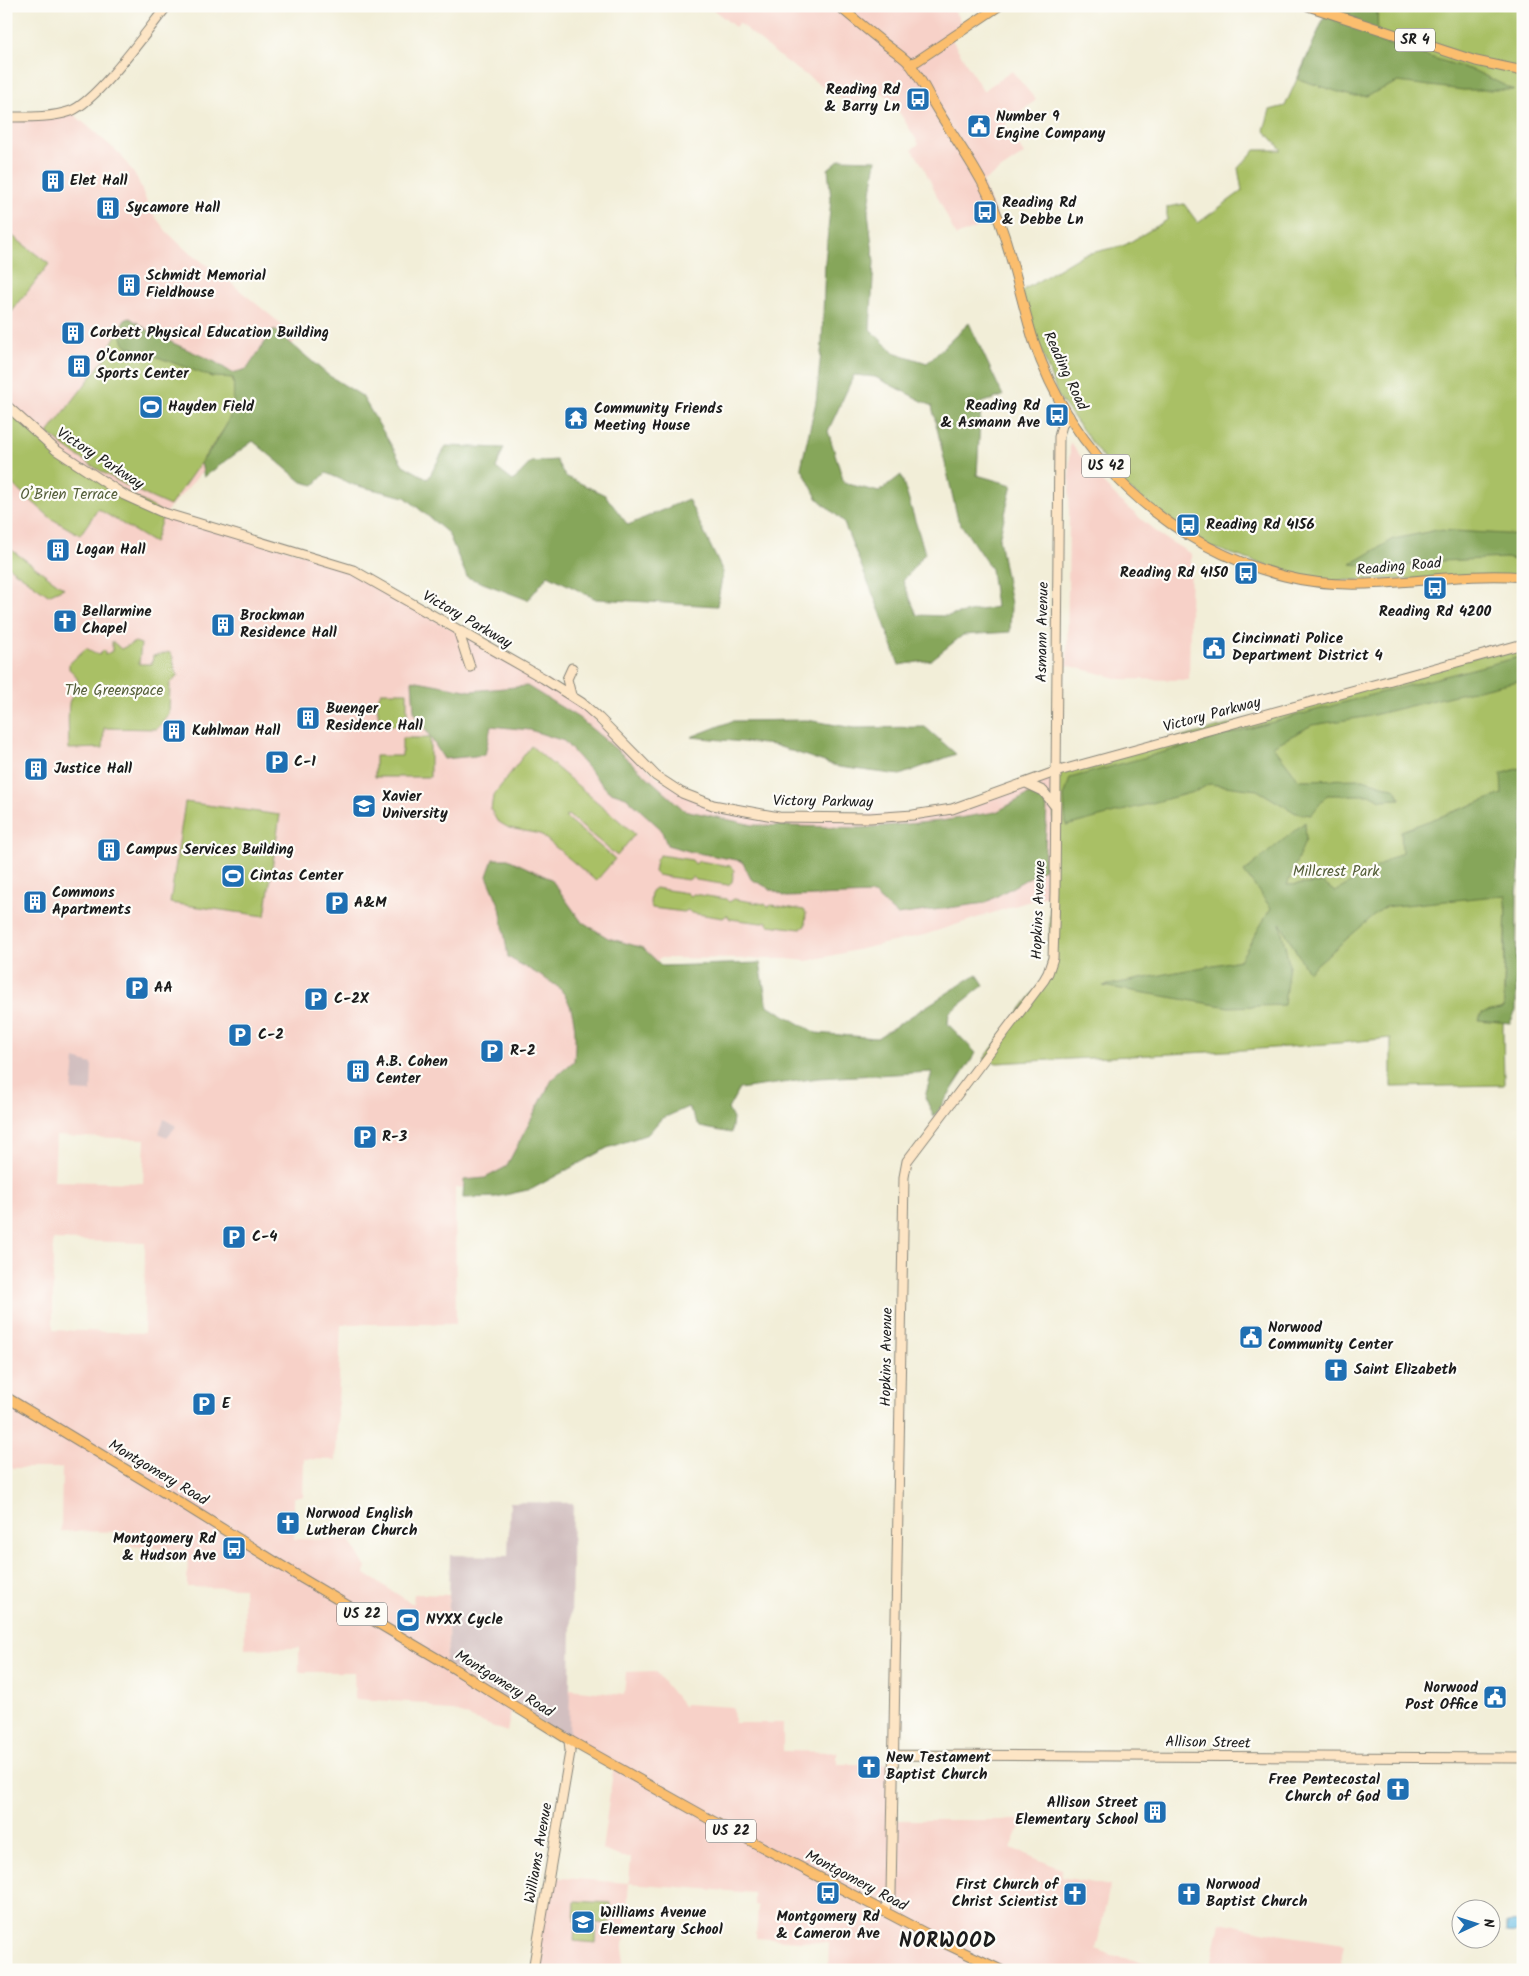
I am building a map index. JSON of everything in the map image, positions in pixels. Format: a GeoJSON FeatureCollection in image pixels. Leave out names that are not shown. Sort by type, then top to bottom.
{"type":"FeatureCollection","features":[{"type":"Feature","properties":{"kind":"main road","name":"Reading Road"},"geometry":{"type":"LineString","coordinates":[[839,6],[909,64],[982,182],[1010,252],[1034,341],[1058,396],[1069,416],[1108,468],[1142,502],[1186,535],[1243,563],[1284,576],[1335,585],[1386,584],[1470,576],[1523,577]]}},
{"type":"Feature","properties":{"kind":"main road"},"geometry":{"type":"LineString","coordinates":[[909,64],[917,61],[998,6]]}},
{"type":"Feature","properties":{"kind":"main road","name":"SR 4"},"geometry":{"type":"LineString","coordinates":[[1308,6],[1476,61],[1523,71]]}},
{"type":"Feature","properties":{"kind":"main road","name":"Montgomery Road"},"geometry":{"type":"LineString","coordinates":[[6,1397],[569,1740],[711,1820],[946,1944],[1001,1970]]}},
{"type":"Feature","properties":{"kind":"street"},"geometry":{"type":"LineString","coordinates":[[6,117],[47,116],[79,107],[106,82],[167,6]]}},
{"type":"Feature","properties":{"kind":"street","name":"Victory Parkway"},"geometry":{"type":"LineString","coordinates":[[6,405],[56,450],[124,494],[164,513],[353,570],[543,678],[571,695],[599,718],[656,776],[670,786],[697,800],[723,807],[779,817],[870,818],[913,815],[952,808],[1055,772],[1523,644]]}},
{"type":"Feature","properties":{"kind":"street","name":"Asmann Avenue"},"geometry":{"type":"LineString","coordinates":[[1054,852],[1059,437],[1062,425],[1069,416]]}},
{"type":"Feature","properties":{"kind":"street"},"geometry":{"type":"LineString","coordinates":[[458,630],[470,667]]}},
{"type":"Feature","properties":{"kind":"street"},"geometry":{"type":"LineString","coordinates":[[571,695],[567,679],[572,668]]}},
{"type":"Feature","properties":{"kind":"street"},"geometry":{"type":"LineString","coordinates":[[1025,783],[1044,791],[1055,806]]}},
{"type":"Feature","properties":{"kind":"street","name":"Hopkins Avenue"},"geometry":{"type":"LineString","coordinates":[[884,1911],[891,1894],[904,1177],[908,1160],[1048,973],[1053,958],[1054,852]]}},
{"type":"Feature","properties":{"kind":"street","name":"Williams Avenue"},"geometry":{"type":"LineString","coordinates":[[533,1970],[570,1752],[569,1740]]}},
{"type":"Feature","properties":{"kind":"street","name":"Allison Street"},"geometry":{"type":"LineString","coordinates":[[893,1755],[1523,1758]]}},
{"type":"Feature","properties":{"kind":"shaded area"},"geometry":{"type":"Polygon","coordinates":[[[709,6],[951,6],[965,28],[951,38],[983,91],[1012,71],[1036,100],[1005,124],[1024,154],[982,182],[998,219],[956,236],[923,166],[912,149],[919,144],[891,99],[870,86],[855,108],[785,61],[739,23],[735,27],[709,6]]]}},
{"type":"Feature","properties":{"kind":"shaded area","name":"Xavier University"},"geometry":{"type":"Polygon","coordinates":[[[70,111],[120,154],[137,178],[150,210],[167,232],[186,250],[226,279],[297,337],[229,442],[165,513],[330,562],[563,690],[656,776],[697,800],[779,817],[933,813],[1055,772],[1055,893],[924,935],[807,961],[788,959],[659,958],[566,1158],[486,1186],[455,1188],[456,1324],[341,1324],[336,1460],[304,1459],[303,1497],[294,1497],[294,1539],[350,1540],[366,1568],[365,1574],[413,1604],[414,1594],[449,1595],[448,1647],[445,1663],[512,1706],[507,1732],[453,1711],[436,1710],[426,1703],[355,1699],[354,1672],[299,1672],[299,1648],[245,1649],[244,1588],[187,1587],[188,1551],[131,1546],[130,1532],[61,1531],[62,1468],[6,1468],[6,117],[70,111]],[[56,1136],[54,1181],[143,1183],[145,1139],[56,1136]],[[53,1240],[53,1330],[144,1333],[145,1243],[53,1240]]]}},
{"type":"Feature","properties":{"kind":"shaded area"},"geometry":{"type":"Polygon","coordinates":[[[1070,442],[1092,471],[1121,502],[1160,535],[1191,554],[1189,680],[1121,679],[1067,665],[1070,442]]]}},
{"type":"Feature","properties":{"kind":"shaded area"},"geometry":{"type":"Polygon","coordinates":[[[75,1059],[92,1064],[91,1092],[72,1091],[75,1059]]]}},
{"type":"Feature","properties":{"kind":"shaded area"},"geometry":{"type":"Polygon","coordinates":[[[164,1119],[176,1126],[167,1138],[159,1133],[164,1119]]]}},
{"type":"Feature","properties":{"kind":"shaded area"},"geometry":{"type":"Polygon","coordinates":[[[510,1502],[573,1503],[569,1740],[445,1663],[448,1647],[450,1555],[508,1556],[510,1502]]]}},
{"type":"Feature","properties":{"kind":"shaded area"},"geometry":{"type":"Polygon","coordinates":[[[655,1671],[684,1707],[685,1704],[733,1707],[734,1723],[783,1723],[783,1751],[837,1752],[837,1764],[893,1764],[892,1820],[1023,1820],[1011,1848],[1061,1869],[1062,1877],[1110,1886],[1096,1949],[1111,1955],[1152,1964],[1150,1970],[828,1970],[829,1943],[756,1938],[758,1906],[754,1905],[754,1893],[629,1883],[631,1857],[622,1857],[602,1850],[614,1765],[569,1740],[569,1689],[624,1695],[626,1672],[655,1671]]]}},
{"type":"Feature","properties":{"kind":"shaded area","name":"Williams Avenue Elementary School"},"geometry":{"type":"Polygon","coordinates":[[[549,1877],[629,1883],[622,1970],[533,1970],[549,1877]]]}},
{"type":"Feature","properties":{"kind":"shaded area"},"geometry":{"type":"Polygon","coordinates":[[[1220,1922],[1277,1934],[1345,1944],[1340,1970],[1210,1970],[1220,1922]]]}},
{"type":"Feature","properties":{"kind":"green space"},"geometry":{"type":"Polygon","coordinates":[[[1329,6],[1377,6],[1378,41],[1475,71],[1514,90],[1463,90],[1398,82],[1366,96],[1351,96],[1298,79],[1329,6]]]}},
{"type":"Feature","properties":{"kind":"green space"},"geometry":{"type":"Polygon","coordinates":[[[1377,6],[1523,6],[1523,577],[1312,581],[1202,544],[1121,483],[1058,396],[1020,292],[1082,255],[1125,245],[1167,220],[1167,207],[1184,204],[1198,223],[1242,191],[1238,168],[1255,150],[1282,150],[1264,130],[1270,110],[1285,106],[1327,12],[1378,8],[1377,6]]]}},
{"type":"Feature","properties":{"kind":"green space"},"geometry":{"type":"Polygon","coordinates":[[[840,159],[876,160],[868,212],[874,262],[870,329],[893,352],[927,363],[969,323],[1003,396],[981,403],[977,475],[1012,485],[999,539],[1011,604],[1010,632],[963,635],[931,660],[899,665],[881,614],[843,521],[817,498],[801,467],[816,402],[822,343],[825,262],[831,199],[828,169],[840,159]],[[854,375],[828,431],[844,483],[879,492],[901,475],[925,553],[903,581],[917,615],[947,616],[996,607],[991,569],[958,520],[932,406],[875,377],[854,375]]]}},
{"type":"Feature","properties":{"kind":"green space"},"geometry":{"type":"Polygon","coordinates":[[[6,231],[49,264],[7,318],[6,317],[6,231]]]}},
{"type":"Feature","properties":{"kind":"green space"},"geometry":{"type":"Polygon","coordinates":[[[130,318],[153,334],[215,362],[232,373],[247,369],[274,329],[328,375],[362,396],[403,465],[428,479],[446,446],[504,448],[496,468],[513,481],[531,462],[556,460],[565,476],[605,495],[628,525],[688,499],[723,572],[717,606],[596,599],[548,575],[528,600],[467,577],[448,533],[405,497],[354,485],[326,473],[314,485],[302,482],[253,441],[204,477],[201,463],[227,424],[233,404],[233,378],[212,377],[127,346],[123,341],[120,328],[125,320],[130,318]]]}},
{"type":"Feature","properties":{"kind":"green space","name":"Hayden Field"},"geometry":{"type":"Polygon","coordinates":[[[127,319],[133,320],[161,338],[232,373],[235,395],[231,419],[170,506],[106,474],[76,455],[48,433],[113,348],[110,345],[127,319]]]}},
{"type":"Feature","properties":{"kind":"green space","name":"O’Brien Terrace"},"geometry":{"type":"Polygon","coordinates":[[[6,405],[72,462],[164,513],[154,543],[98,509],[80,535],[52,519],[12,484],[6,490],[6,405]]]}},
{"type":"Feature","properties":{"kind":"green space"},"geometry":{"type":"Polygon","coordinates":[[[1437,530],[1523,535],[1523,562],[1506,558],[1419,562],[1397,570],[1351,564],[1394,539],[1437,530]]]}},
{"type":"Feature","properties":{"kind":"green space"},"geometry":{"type":"Polygon","coordinates":[[[6,546],[64,588],[48,595],[6,565],[6,546]]]}},
{"type":"Feature","properties":{"kind":"green space","name":"The Greenspace"},"geometry":{"type":"Polygon","coordinates":[[[112,641],[121,649],[135,642],[141,644],[139,664],[152,664],[153,656],[170,652],[178,676],[170,683],[169,714],[157,729],[104,728],[103,748],[69,749],[69,703],[77,690],[78,682],[69,669],[69,664],[86,648],[99,655],[104,650],[105,655],[112,651],[112,641]]]}},
{"type":"Feature","properties":{"kind":"green space","name":"Millcrest Park"},"geometry":{"type":"Polygon","coordinates":[[[1523,644],[1523,781],[1506,895],[1503,1030],[1504,1085],[1391,1087],[1391,1038],[1243,1050],[997,1063],[984,1059],[1048,973],[1055,772],[1523,644]]]}},
{"type":"Feature","properties":{"kind":"green space"},"geometry":{"type":"Polygon","coordinates":[[[1523,656],[1523,680],[1365,717],[1312,725],[1273,746],[1299,780],[1363,779],[1396,789],[1400,799],[1381,800],[1372,795],[1327,795],[1311,815],[1296,813],[1257,790],[1209,784],[1197,791],[1066,826],[1064,797],[1070,778],[1371,695],[1523,656]]]}},
{"type":"Feature","properties":{"kind":"green space"},"geometry":{"type":"Polygon","coordinates":[[[412,680],[471,691],[527,686],[579,718],[684,810],[753,825],[861,828],[941,821],[996,812],[1033,792],[1047,806],[1044,869],[985,903],[897,915],[874,894],[786,897],[751,879],[742,861],[692,852],[667,845],[661,829],[626,797],[608,791],[564,741],[530,730],[491,726],[485,755],[444,759],[414,711],[412,680]]]}},
{"type":"Feature","properties":{"kind":"green space"},"geometry":{"type":"Polygon","coordinates":[[[381,692],[407,692],[407,725],[374,726],[379,720],[377,703],[381,692]]]}},
{"type":"Feature","properties":{"kind":"green space"},"geometry":{"type":"Polygon","coordinates":[[[807,720],[854,728],[925,727],[956,754],[900,775],[839,767],[774,745],[691,737],[732,721],[807,720]]]}},
{"type":"Feature","properties":{"kind":"green space"},"geometry":{"type":"Polygon","coordinates":[[[402,738],[430,738],[430,777],[375,777],[375,756],[402,756],[402,738]]]}},
{"type":"Feature","properties":{"kind":"green space"},"geometry":{"type":"Polygon","coordinates":[[[531,746],[635,834],[617,856],[568,815],[565,817],[615,859],[596,881],[540,834],[509,828],[497,821],[491,810],[493,796],[531,746]]]}},
{"type":"Feature","properties":{"kind":"green space"},"geometry":{"type":"Polygon","coordinates":[[[1523,767],[1523,822],[1517,896],[1516,1011],[1510,1023],[1478,1020],[1482,1013],[1504,1008],[1506,895],[1384,907],[1308,972],[1280,923],[1289,964],[1284,1005],[1229,1007],[1103,986],[1240,960],[1271,908],[1244,872],[1305,822],[1306,839],[1287,885],[1323,883],[1335,892],[1402,852],[1401,831],[1502,794],[1501,774],[1523,767]]]}},
{"type":"Feature","properties":{"kind":"green space"},"geometry":{"type":"Polygon","coordinates":[[[185,802],[280,815],[265,916],[170,903],[185,802]]]}},
{"type":"Feature","properties":{"kind":"green space"},"geometry":{"type":"Polygon","coordinates":[[[660,855],[692,860],[695,864],[699,861],[730,866],[734,870],[732,882],[728,885],[696,880],[693,877],[688,880],[657,875],[654,872],[656,859],[660,855]]]}},
{"type":"Feature","properties":{"kind":"green space"},"geometry":{"type":"Polygon","coordinates":[[[493,859],[508,859],[551,879],[581,921],[608,938],[643,948],[662,966],[760,963],[767,1005],[816,1033],[877,1038],[977,974],[984,985],[949,1013],[948,1024],[976,1053],[934,1117],[925,1097],[932,1072],[819,1078],[739,1089],[728,1109],[733,1119],[731,1133],[700,1127],[688,1107],[661,1119],[648,1134],[607,1148],[532,1189],[496,1197],[463,1198],[464,1180],[485,1178],[506,1167],[552,1080],[574,1061],[573,1014],[561,990],[508,957],[500,907],[487,876],[493,859]]]}},
{"type":"Feature","properties":{"kind":"green space"},"geometry":{"type":"Polygon","coordinates":[[[655,888],[687,893],[690,896],[694,894],[726,899],[729,902],[734,899],[765,904],[768,907],[772,905],[804,910],[806,913],[805,926],[800,929],[769,925],[766,921],[762,923],[730,919],[727,915],[723,918],[691,913],[688,910],[684,912],[652,908],[650,904],[651,891],[655,888]]]}},
{"type":"Feature","properties":{"kind":"green space"},"geometry":{"type":"Polygon","coordinates":[[[575,1901],[611,1903],[610,1924],[574,1921],[575,1901]]]}},
{"type":"Feature","properties":{"kind":"green space"},"geometry":{"type":"Polygon","coordinates":[[[575,1925],[597,1926],[596,1943],[574,1941],[575,1925]]]}},
{"type":"Feature","properties":{"kind":"water"},"geometry":{"type":"Polygon","coordinates":[[[1523,1921],[1522,1941],[1522,1933],[1507,1932],[1507,1922],[1523,1921]]]}},
{"type":"Feature","properties":{"kind":"place","name":"Reading Rd & Barry Ln"},"geometry":{"type":"Point","coordinates":[918,99]}},
{"type":"Feature","properties":{"kind":"place","name":"Number 9 Engine Company"},"geometry":{"type":"Point","coordinates":[979,126]}},
{"type":"Feature","properties":{"kind":"place","name":"Elet Hall"},"geometry":{"type":"Point","coordinates":[53,181]}},
{"type":"Feature","properties":{"kind":"place","name":"Sycamore Hall"},"geometry":{"type":"Point","coordinates":[108,208]}},
{"type":"Feature","properties":{"kind":"place","name":"Reading Rd & Debbe Ln"},"geometry":{"type":"Point","coordinates":[985,212]}},
{"type":"Feature","properties":{"kind":"place","name":"Schmidt Memorial Fieldhouse"},"geometry":{"type":"Point","coordinates":[129,285]}},
{"type":"Feature","properties":{"kind":"place","name":"Corbett Physical Education Building"},"geometry":{"type":"Point","coordinates":[73,333]}},
{"type":"Feature","properties":{"kind":"place","name":"O'Connor Sports Center"},"geometry":{"type":"Point","coordinates":[79,366]}},
{"type":"Feature","properties":{"kind":"place","name":"Hayden Field"},"geometry":{"type":"Point","coordinates":[151,407]}},
{"type":"Feature","properties":{"kind":"place","name":"Reading Rd & Asmann Ave"},"geometry":{"type":"Point","coordinates":[1057,415]}},
{"type":"Feature","properties":{"kind":"place","name":"Community Friends Meeting House"},"geometry":{"type":"Point","coordinates":[576,418]}},
{"type":"Feature","properties":{"kind":"place","name":"Reading Rd 4156"},"geometry":{"type":"Point","coordinates":[1188,525]}},
{"type":"Feature","properties":{"kind":"place","name":"Logan Hall"},"geometry":{"type":"Point","coordinates":[58,550]}},
{"type":"Feature","properties":{"kind":"place","name":"Reading Rd 4150"},"geometry":{"type":"Point","coordinates":[1246,573]}},
{"type":"Feature","properties":{"kind":"place","name":"Reading Rd 4200"},"geometry":{"type":"Point","coordinates":[1435,588]}},
{"type":"Feature","properties":{"kind":"place","name":"Bellarmine Chapel"},"geometry":{"type":"Point","coordinates":[65,621]}},
{"type":"Feature","properties":{"kind":"place","name":"Brockman Residence Hall"},"geometry":{"type":"Point","coordinates":[223,625]}},
{"type":"Feature","properties":{"kind":"place","name":"Cincinnati Police Department District 4"},"geometry":{"type":"Point","coordinates":[1214,648]}},
{"type":"Feature","properties":{"kind":"place","name":"Buenger Residence Hall"},"geometry":{"type":"Point","coordinates":[308,718]}},
{"type":"Feature","properties":{"kind":"place","name":"Kuhlman Hall"},"geometry":{"type":"Point","coordinates":[174,731]}},
{"type":"Feature","properties":{"kind":"place","name":"C-1"},"geometry":{"type":"Point","coordinates":[277,762]}},
{"type":"Feature","properties":{"kind":"place","name":"Justice Hall"},"geometry":{"type":"Point","coordinates":[36,769]}},
{"type":"Feature","properties":{"kind":"place","name":"Xavier University"},"geometry":{"type":"Point","coordinates":[364,806]}},
{"type":"Feature","properties":{"kind":"place","name":"Campus Services Building"},"geometry":{"type":"Point","coordinates":[109,850]}},
{"type":"Feature","properties":{"kind":"place","name":"Cintas Center"},"geometry":{"type":"Point","coordinates":[233,876]}},
{"type":"Feature","properties":{"kind":"place","name":"Commons Apartments"},"geometry":{"type":"Point","coordinates":[35,902]}},
{"type":"Feature","properties":{"kind":"place","name":"A&M"},"geometry":{"type":"Point","coordinates":[337,903]}},
{"type":"Feature","properties":{"kind":"place","name":"AA"},"geometry":{"type":"Point","coordinates":[137,988]}},
{"type":"Feature","properties":{"kind":"place","name":"C-2X"},"geometry":{"type":"Point","coordinates":[316,999]}},
{"type":"Feature","properties":{"kind":"place","name":"C-2"},"geometry":{"type":"Point","coordinates":[240,1035]}},
{"type":"Feature","properties":{"kind":"place","name":"R-2"},"geometry":{"type":"Point","coordinates":[492,1051]}},
{"type":"Feature","properties":{"kind":"place","name":"A.B. Cohen Center"},"geometry":{"type":"Point","coordinates":[358,1071]}},
{"type":"Feature","properties":{"kind":"place","name":"R-3"},"geometry":{"type":"Point","coordinates":[365,1137]}},
{"type":"Feature","properties":{"kind":"place","name":"C-4"},"geometry":{"type":"Point","coordinates":[234,1237]}},
{"type":"Feature","properties":{"kind":"place","name":"Norwood Community Center"},"geometry":{"type":"Point","coordinates":[1251,1337]}},
{"type":"Feature","properties":{"kind":"place","name":"Saint Elizabeth"},"geometry":{"type":"Point","coordinates":[1336,1370]}},
{"type":"Feature","properties":{"kind":"place","name":"E"},"geometry":{"type":"Point","coordinates":[204,1404]}},
{"type":"Feature","properties":{"kind":"place","name":"Norwood English Lutheran Church"},"geometry":{"type":"Point","coordinates":[288,1523]}},
{"type":"Feature","properties":{"kind":"place","name":"Montgomery Rd & Hudson Ave"},"geometry":{"type":"Point","coordinates":[234,1548]}},
{"type":"Feature","properties":{"kind":"place","name":"NYXX Cycle"},"geometry":{"type":"Point","coordinates":[408,1620]}},
{"type":"Feature","properties":{"kind":"place","name":"Norwood Post Office"},"geometry":{"type":"Point","coordinates":[1495,1697]}},
{"type":"Feature","properties":{"kind":"place","name":"New Testament Baptist Church"},"geometry":{"type":"Point","coordinates":[869,1767]}},
{"type":"Feature","properties":{"kind":"place","name":"Free Pentecostal Church of God"},"geometry":{"type":"Point","coordinates":[1398,1789]}},
{"type":"Feature","properties":{"kind":"place","name":"Allison Street Elementary School"},"geometry":{"type":"Point","coordinates":[1155,1812]}},
{"type":"Feature","properties":{"kind":"place","name":"Montgomery Rd & Cameron Ave"},"geometry":{"type":"Point","coordinates":[828,1893]}},
{"type":"Feature","properties":{"kind":"place","name":"First Church of Christ Scientist"},"geometry":{"type":"Point","coordinates":[1075,1894]}},
{"type":"Feature","properties":{"kind":"place","name":"Norwood Baptist Church"},"geometry":{"type":"Point","coordinates":[1189,1894]}},
{"type":"Feature","properties":{"kind":"place","name":"Williams Avenue Elementary School"},"geometry":{"type":"Point","coordinates":[583,1922]}},
{"type":"Feature","properties":{"kind":"district","name":"NORWOOD"},"geometry":{"type":"Point","coordinates":[948,1942]}}]}
